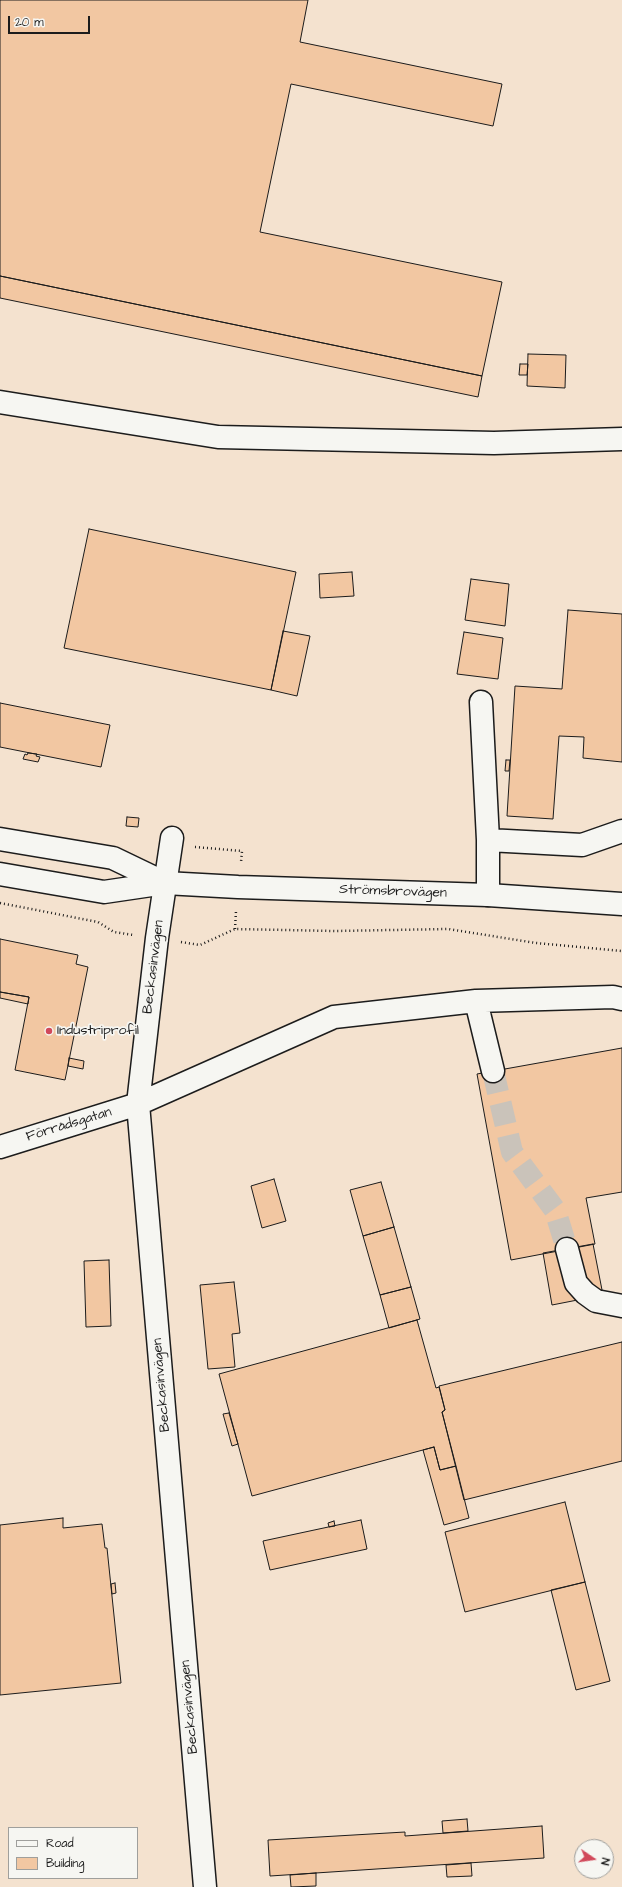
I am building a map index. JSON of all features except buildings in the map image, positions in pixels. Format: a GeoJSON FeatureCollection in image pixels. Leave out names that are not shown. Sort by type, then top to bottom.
{"type":"FeatureCollection","features":[{"type":"Feature","properties":{"kind":"street"},"geometry":{"type":"LineString","coordinates":[[0,402],[218,437],[494,443],[622,439]]}},
{"type":"Feature","properties":{"kind":"street"},"geometry":{"type":"LineString","coordinates":[[481,702],[488,840],[488,895]]}},
{"type":"Feature","properties":{"kind":"street"},"geometry":{"type":"LineString","coordinates":[[488,840],[582,845],[622,831]]}},
{"type":"Feature","properties":{"kind":"street","name":"Strömsbrovägen"},"geometry":{"type":"LineString","coordinates":[[0,838],[113,858],[164,883]]}},
{"type":"Feature","properties":{"kind":"street","name":"Beckasinvägen"},"geometry":{"type":"LineString","coordinates":[[172,838],[164,883],[138,1104],[205,1887]]}},
{"type":"Feature","properties":{"kind":"street","name":"Strömsbrovägen"},"geometry":{"type":"LineString","coordinates":[[0,874],[104,892],[164,883],[488,895],[622,904]]}},
{"type":"Feature","properties":{"kind":"street","name":"Förrådsgatan"},"geometry":{"type":"LineString","coordinates":[[0,1147],[138,1104],[334,1017],[476,1001],[613,997],[622,999]]}},
{"type":"Feature","properties":{"kind":"street"},"geometry":{"type":"LineString","coordinates":[[476,1001],[493,1071]]}},
{"type":"Feature","properties":{"kind":"street"},"geometry":{"type":"LineString","coordinates":[[567,1249],[576,1283],[585,1293],[596,1301],[622,1306]]}},
{"type":"Feature","properties":{"kind":"path"},"geometry":{"type":"LineString","coordinates":[[0,903],[98,922],[114,932],[200,945],[235,928],[335,931],[448,929],[536,943],[622,951]]}},
{"type":"Feature","properties":{"kind":"shaded area"},"geometry":{"type":"Polygon","coordinates":[[[0,0],[622,0],[622,1887],[0,1887],[0,0]]]}},
{"type":"Feature","properties":{"kind":"tunnel"},"geometry":{"type":"LineString","coordinates":[[493,1071],[512,1152],[555,1210],[567,1249]]}},
{"type":"Feature","properties":{"kind":"place","name":"Industriprofil"},"geometry":{"type":"Point","coordinates":[49,1031]}}]}
